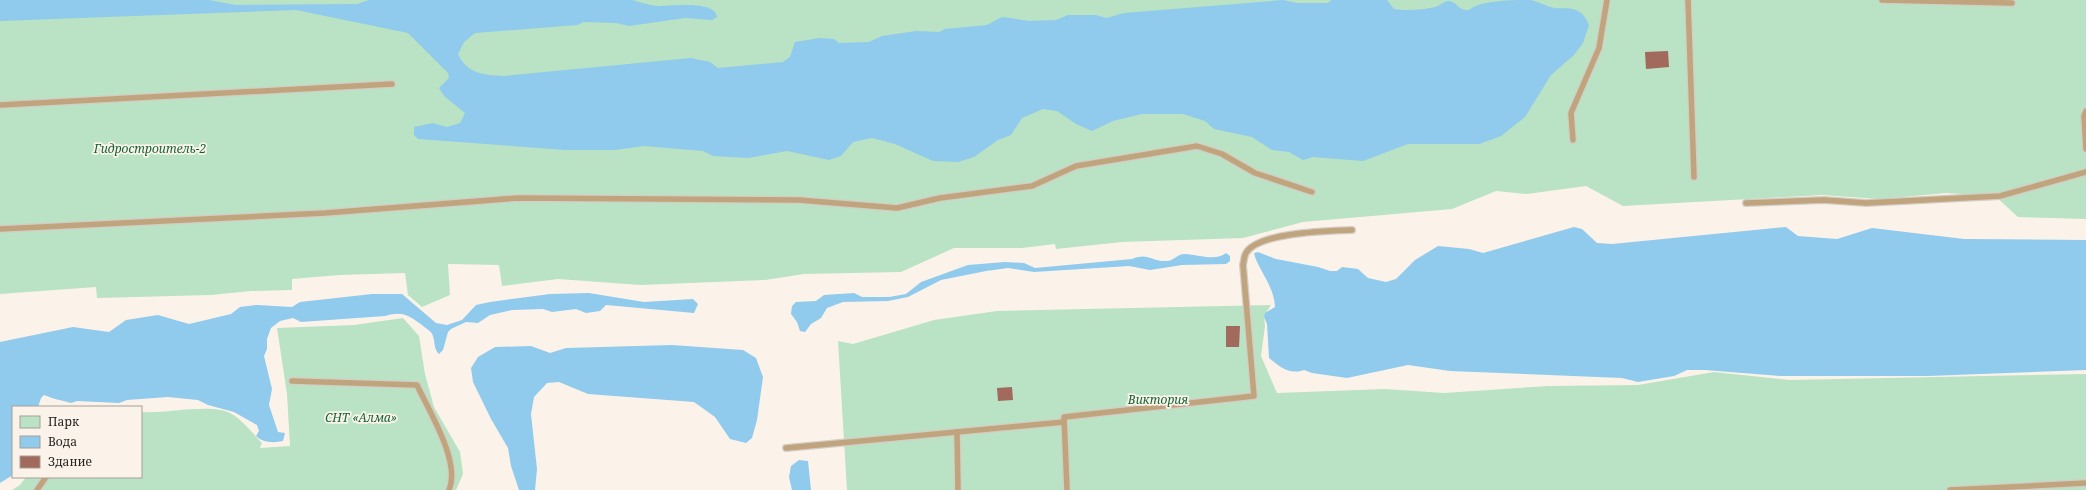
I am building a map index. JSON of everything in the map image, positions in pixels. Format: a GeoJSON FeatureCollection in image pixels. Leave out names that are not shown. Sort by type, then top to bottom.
{"type":"FeatureCollection","features":[{"type":"Feature","properties":{"kind":"lane"},"geometry":{"type":"LineString","coordinates":[[1573,140],[1571,113],[1599,48],[1607,0]]}},
{"type":"Feature","properties":{"kind":"lane"},"geometry":{"type":"LineString","coordinates":[[1688,0],[1694,177]]}},
{"type":"Feature","properties":{"kind":"lane"},"geometry":{"type":"LineString","coordinates":[[1882,0],[2012,3]]}},
{"type":"Feature","properties":{"kind":"lane"},"geometry":{"type":"LineString","coordinates":[[0,105],[392,84]]}},
{"type":"Feature","properties":{"kind":"lane"},"geometry":{"type":"LineString","coordinates":[[2086,111],[2084,116],[2086,148]]}},
{"type":"Feature","properties":{"kind":"lane"},"geometry":{"type":"LineString","coordinates":[[0,229],[325,213],[518,198],[799,200],[897,208],[940,198],[1032,186],[1076,166],[1197,146],[1222,154],[1255,172],[1312,192]]}},
{"type":"Feature","properties":{"kind":"lane"},"geometry":{"type":"LineString","coordinates":[[1746,203],[1824,200],[1866,203],[2000,196],[2086,172]]}},
{"type":"Feature","properties":{"kind":"lane"},"geometry":{"type":"LineString","coordinates":[[1067,490],[1064,418],[1254,396],[1243,265],[1246,252],[1259,242],[1308,231],[1352,230]]}},
{"type":"Feature","properties":{"kind":"lane"},"geometry":{"type":"LineString","coordinates":[[292,380],[417,385],[445,446],[451,464],[452,483],[448,490]]}},
{"type":"Feature","properties":{"kind":"lane"},"geometry":{"type":"LineString","coordinates":[[786,448],[1064,422]]}},
{"type":"Feature","properties":{"kind":"lane"},"geometry":{"type":"LineString","coordinates":[[957,432],[958,490]]}},
{"type":"Feature","properties":{"kind":"lane"},"geometry":{"type":"LineString","coordinates":[[36,490],[45,478]]}},
{"type":"Feature","properties":{"kind":"lane"},"geometry":{"type":"LineString","coordinates":[[1950,490],[2086,483]]}},
{"type":"Feature","properties":{"kind":"green space","name":"Гидростроитель-2"},"geometry":{"type":"Polygon","coordinates":[[[0,0],[2086,0],[2086,219],[2018,217],[1995,196],[1946,193],[1880,199],[1822,195],[1623,206],[1586,186],[1527,194],[1496,191],[1452,209],[1303,222],[1243,238],[1122,242],[1056,249],[1055,244],[1022,248],[954,248],[901,272],[804,274],[765,280],[641,285],[558,279],[502,286],[499,265],[448,264],[450,295],[422,307],[408,295],[405,273],[339,275],[292,279],[292,290],[251,291],[211,295],[97,298],[96,287],[0,294],[0,0]]]}},
{"type":"Feature","properties":{"kind":"green space","name":"Виктория"},"geometry":{"type":"Polygon","coordinates":[[[1271,305],[1264,316],[1265,326],[1261,356],[1277,393],[1385,389],[1444,393],[1548,386],[1638,385],[1714,372],[1790,380],[2086,374],[2086,490],[847,490],[838,341],[853,344],[934,320],[997,311],[1271,305]]]}},
{"type":"Feature","properties":{"kind":"green space","name":"СНТ «Алма»"},"geometry":{"type":"Polygon","coordinates":[[[403,318],[419,336],[425,374],[434,407],[460,452],[463,474],[456,490],[12,490],[20,485],[25,478],[142,478],[142,412],[200,409],[222,410],[235,416],[243,423],[262,443],[260,448],[290,446],[287,394],[277,328],[354,325],[403,318]]]}},
{"type":"Feature","properties":{"kind":"water"},"geometry":{"type":"Polygon","coordinates":[[[0,0],[209,0],[236,5],[357,4],[369,0],[632,0],[657,6],[701,6],[709,8],[717,17],[712,20],[685,18],[629,26],[616,23],[584,22],[577,25],[475,33],[464,42],[458,54],[466,66],[483,74],[504,76],[691,58],[710,62],[718,68],[783,62],[790,57],[795,42],[820,38],[834,39],[839,43],[869,42],[882,36],[916,31],[939,32],[945,29],[987,25],[1002,17],[1030,21],[1056,20],[1068,15],[1096,15],[1106,18],[1124,13],[1283,0],[1297,3],[1327,3],[1332,0],[1387,0],[1394,9],[1409,10],[1435,7],[1444,2],[1450,1],[1465,10],[1469,10],[1489,2],[1531,0],[1554,8],[1569,9],[1580,12],[1589,25],[1583,43],[1573,56],[1551,75],[1525,117],[1501,136],[1479,144],[1408,144],[1363,161],[1313,157],[1303,160],[1289,152],[1272,150],[1252,137],[1214,129],[1205,121],[1183,114],[1142,114],[1113,121],[1092,131],[1076,124],[1057,111],[1043,109],[1022,118],[1011,135],[998,140],[974,157],[958,162],[933,161],[895,144],[872,138],[853,142],[841,156],[829,160],[787,151],[748,158],[713,156],[703,151],[644,146],[615,150],[566,150],[418,139],[414,135],[414,127],[433,123],[447,127],[460,123],[465,113],[444,96],[439,88],[449,78],[448,73],[408,33],[296,10],[0,21],[0,0]]]}},
{"type":"Feature","properties":{"kind":"water"},"geometry":{"type":"Polygon","coordinates":[[[1574,227],[1582,229],[1597,243],[1612,244],[1786,227],[1798,236],[1837,239],[1872,228],[1964,239],[2086,240],[2086,370],[1928,376],[1781,376],[1687,370],[1674,376],[1638,382],[1622,378],[1450,371],[1408,365],[1347,378],[1312,373],[1304,370],[1294,372],[1289,371],[1269,358],[1267,324],[1264,317],[1265,313],[1275,307],[1274,300],[1270,287],[1254,253],[1258,252],[1276,259],[1318,267],[1330,271],[1337,271],[1342,267],[1358,269],[1368,278],[1386,282],[1396,279],[1415,260],[1438,246],[1469,249],[1483,253],[1574,227]]]}},
{"type":"Feature","properties":{"kind":"water"},"geometry":{"type":"Polygon","coordinates":[[[1226,253],[1230,256],[1230,261],[1226,264],[1182,265],[1150,270],[1129,266],[1034,272],[1008,268],[986,271],[941,280],[908,297],[888,301],[843,302],[827,308],[821,318],[811,324],[805,332],[800,331],[797,322],[791,314],[792,306],[796,302],[816,301],[824,295],[854,293],[862,297],[889,297],[906,294],[921,282],[968,265],[1005,262],[1024,263],[1035,268],[1132,259],[1142,256],[1167,261],[1184,254],[1217,257],[1226,253]]]}},
{"type":"Feature","properties":{"kind":"water"},"geometry":{"type":"Polygon","coordinates":[[[589,293],[644,302],[693,299],[698,304],[694,313],[606,305],[600,311],[586,313],[576,309],[552,312],[543,309],[512,310],[490,315],[478,323],[466,322],[451,329],[448,332],[443,350],[439,354],[436,350],[433,336],[430,331],[413,319],[401,314],[301,322],[293,318],[280,321],[271,328],[267,339],[267,349],[264,356],[272,389],[269,405],[278,432],[285,433],[283,441],[272,442],[262,440],[256,436],[259,431],[257,425],[234,412],[208,405],[198,400],[168,397],[127,400],[119,403],[77,401],[71,403],[44,395],[41,398],[38,406],[12,406],[12,476],[0,483],[0,342],[73,327],[109,332],[126,320],[158,315],[189,324],[231,314],[240,307],[257,305],[292,307],[300,302],[372,294],[402,294],[436,323],[447,325],[462,320],[476,305],[550,294],[589,293]]]}},
{"type":"Feature","properties":{"kind":"water"},"geometry":{"type":"Polygon","coordinates":[[[672,345],[743,350],[756,358],[763,377],[757,420],[752,438],[746,443],[730,439],[715,417],[694,402],[588,394],[559,382],[547,383],[534,397],[531,414],[537,469],[535,490],[519,490],[511,466],[508,448],[491,419],[473,382],[471,368],[478,357],[495,347],[531,346],[550,353],[566,348],[672,345]]]}},
{"type":"Feature","properties":{"kind":"water"},"geometry":{"type":"Polygon","coordinates":[[[799,460],[808,461],[811,490],[792,490],[789,477],[791,466],[799,460]]]}},
{"type":"Feature","properties":{"kind":"building"},"geometry":{"type":"Polygon","coordinates":[[[1668,51],[1669,67],[1646,69],[1645,52],[1668,51]]]}},
{"type":"Feature","properties":{"kind":"building"},"geometry":{"type":"Polygon","coordinates":[[[1226,326],[1240,326],[1239,347],[1226,347],[1226,326]]]}},
{"type":"Feature","properties":{"kind":"building"},"geometry":{"type":"Polygon","coordinates":[[[1012,387],[1013,400],[998,401],[997,388],[1012,387]]]}}]}
